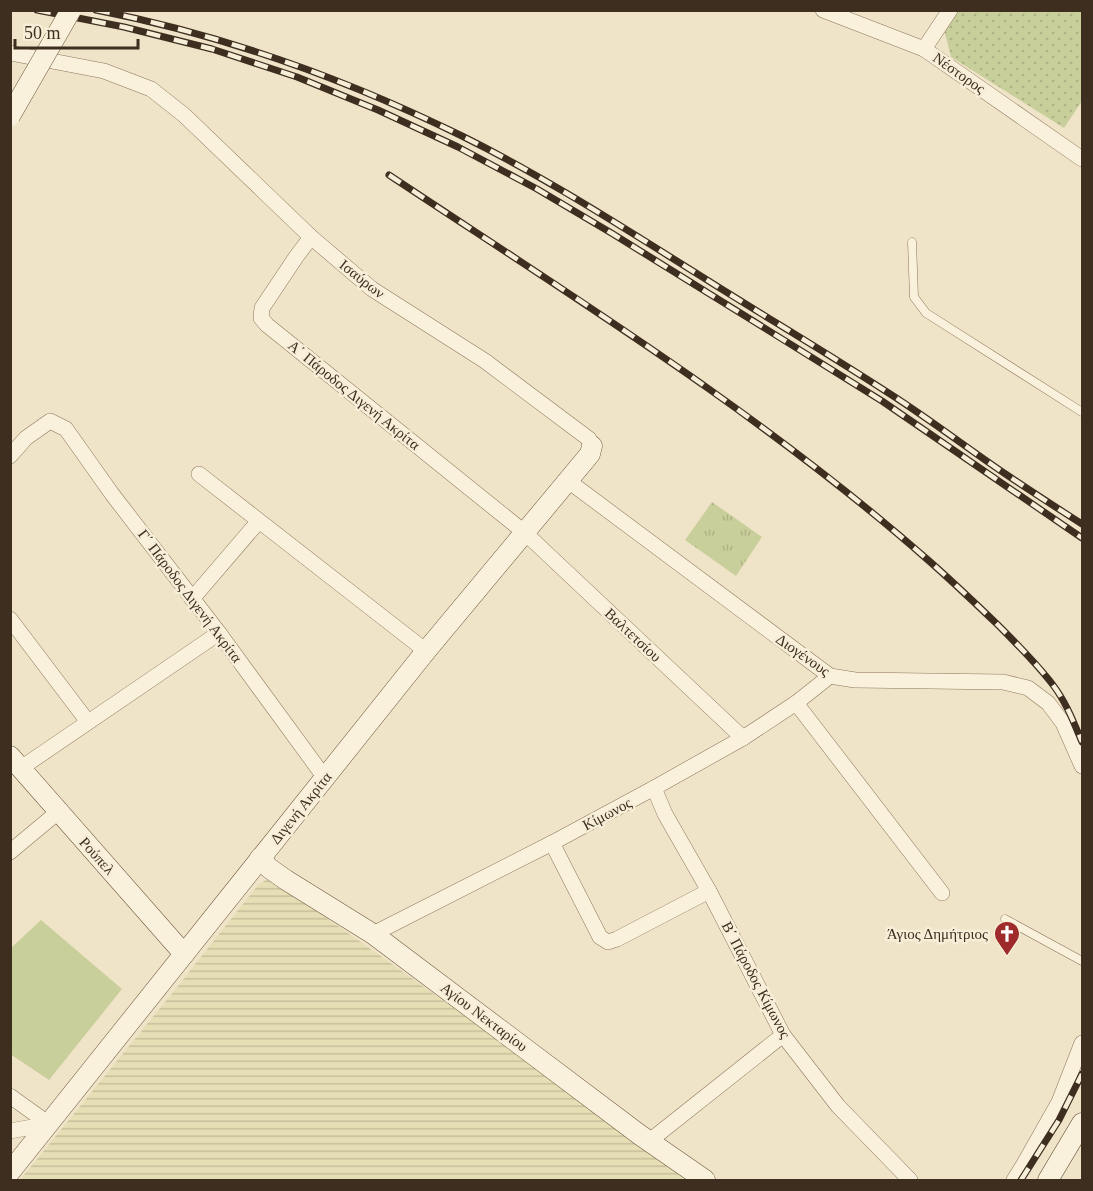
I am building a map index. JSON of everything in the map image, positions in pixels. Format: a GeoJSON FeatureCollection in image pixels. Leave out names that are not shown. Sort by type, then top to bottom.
{"type":"FeatureCollection","features":[{"type":"Feature","properties":{"kind":"street"},"geometry":{"type":"LineString","coordinates":[[10,116],[72,10]]}},
{"type":"Feature","properties":{"kind":"street","name":"Νέστορος"},"geometry":{"type":"LineString","coordinates":[[823,10],[924,49],[1083,159]]}},
{"type":"Feature","properties":{"kind":"street"},"geometry":{"type":"LineString","coordinates":[[924,49],[946,12]]}},
{"type":"Feature","properties":{"kind":"street","name":"Ισαύρων"},"geometry":{"type":"LineString","coordinates":[[10,53],[104,71],[151,89],[184,115],[311,237],[372,289],[485,362],[588,439],[592,446]]}},
{"type":"Feature","properties":{"kind":"street","name":"Α΄ Πάροδος Διγενή Ακρίτα"},"geometry":{"type":"LineString","coordinates":[[311,237],[262,308],[261,318],[524,532]]}},
{"type":"Feature","properties":{"kind":"street","name":"Γ΄ Πάροδος Διγενή Ακρίτα"},"geometry":{"type":"LineString","coordinates":[[10,456],[26,438],[50,421],[66,429],[325,778]]}},
{"type":"Feature","properties":{"kind":"street","name":"Διγενή Ακρίτα"},"geometry":{"type":"LineString","coordinates":[[10,1172],[426,651],[590,454],[592,446]]}},
{"type":"Feature","properties":{"kind":"street"},"geometry":{"type":"LineString","coordinates":[[199,474],[426,651]]}},
{"type":"Feature","properties":{"kind":"street","name":"Διογένους"},"geometry":{"type":"LineString","coordinates":[[567,480],[830,676],[855,681],[1003,682],[1029,688],[1048,703],[1063,723],[1083,766]]}},
{"type":"Feature","properties":{"kind":"street"},"geometry":{"type":"LineString","coordinates":[[192,599],[258,522]]}},
{"type":"Feature","properties":{"kind":"street","name":"Βαλτετσίου"},"geometry":{"type":"LineString","coordinates":[[524,532],[743,738]]}},
{"type":"Feature","properties":{"kind":"street"},"geometry":{"type":"LineString","coordinates":[[10,619],[88,722]]}},
{"type":"Feature","properties":{"kind":"street"},"geometry":{"type":"LineString","coordinates":[[16,762],[88,722],[219,633]]}},
{"type":"Feature","properties":{"kind":"street","name":"Κίμωνος"},"geometry":{"type":"LineString","coordinates":[[373,934],[654,789],[743,738],[796,703],[830,676]]}},
{"type":"Feature","properties":{"kind":"street"},"geometry":{"type":"LineString","coordinates":[[796,703],[942,893]]}},
{"type":"Feature","properties":{"kind":"street","name":"Ρούπελ"},"geometry":{"type":"LineString","coordinates":[[16,762],[184,954]]}},
{"type":"Feature","properties":{"kind":"street","name":"Β΄ Πάροδος Κίμωνος"},"geometry":{"type":"LineString","coordinates":[[654,789],[665,814],[709,891],[783,1035],[838,1106],[910,1180]]}},
{"type":"Feature","properties":{"kind":"street"},"geometry":{"type":"LineString","coordinates":[[10,852],[58,812]]}},
{"type":"Feature","properties":{"kind":"street"},"geometry":{"type":"LineString","coordinates":[[552,843],[600,937],[608,942],[709,891]]}},
{"type":"Feature","properties":{"kind":"street","name":"Αγίου Νεκταρίου"},"geometry":{"type":"LineString","coordinates":[[261,858],[269,868],[286,880],[373,934],[705,1180]]}},
{"type":"Feature","properties":{"kind":"street"},"geometry":{"type":"LineString","coordinates":[[651,1142],[783,1035]]}},
{"type":"Feature","properties":{"kind":"street"},"geometry":{"type":"LineString","coordinates":[[1014,1180],[1059,1102],[1083,1043]]}},
{"type":"Feature","properties":{"kind":"street"},"geometry":{"type":"LineString","coordinates":[[10,1096],[49,1124]]}},
{"type":"Feature","properties":{"kind":"street"},"geometry":{"type":"LineString","coordinates":[[1048,1180],[1083,1123]]}},
{"type":"Feature","properties":{"kind":"street"},"geometry":{"type":"LineString","coordinates":[[10,1131],[49,1124]]}},
{"type":"Feature","properties":{"kind":"lane"},"geometry":{"type":"LineString","coordinates":[[912,242],[914,297],[926,313],[1083,412]]}},
{"type":"Feature","properties":{"kind":"lane"},"geometry":{"type":"LineString","coordinates":[[1005,919],[1083,961]]}},
{"type":"Feature","properties":{"kind":"shaded area"},"geometry":{"type":"Polygon","coordinates":[[[266,880],[275,882],[382,957],[694,1180],[20,1180],[258,885],[266,880]]]}},
{"type":"Feature","properties":{"kind":"green space"},"geometry":{"type":"Polygon","coordinates":[[[958,11],[1082,11],[1082,101],[1064,128],[951,57],[944,29],[958,11]]]}},
{"type":"Feature","properties":{"kind":"green space"},"geometry":{"type":"Polygon","coordinates":[[[712,502],[762,537],[736,576],[685,540],[712,502]]]}},
{"type":"Feature","properties":{"kind":"green space"},"geometry":{"type":"Polygon","coordinates":[[[41,920],[122,989],[49,1080],[10,1054],[11,948],[41,920]]]}},
{"type":"Feature","properties":{"kind":"railway"},"geometry":{"type":"LineString","coordinates":[[37,10],[124,27],[212,49],[297,77],[378,110],[458,147],[537,189],[613,234],[882,401],[1082,538]]}},
{"type":"Feature","properties":{"kind":"railway"},"geometry":{"type":"LineString","coordinates":[[96,10],[191,32],[284,61],[418,115],[492,151],[580,202],[863,377],[1082,524]]}},
{"type":"Feature","properties":{"kind":"railway"},"geometry":{"type":"LineString","coordinates":[[389,175],[665,358],[800,455],[865,507],[946,576],[1027,654],[1058,692],[1082,742]]}},
{"type":"Feature","properties":{"kind":"railway"},"geometry":{"type":"LineString","coordinates":[[1021,1180],[1059,1120],[1082,1074]]}},
{"type":"Feature","properties":{"kind":"place","name":"Άγιος Δημήτριος"},"geometry":{"type":"Point","coordinates":[1007,957]}}]}
